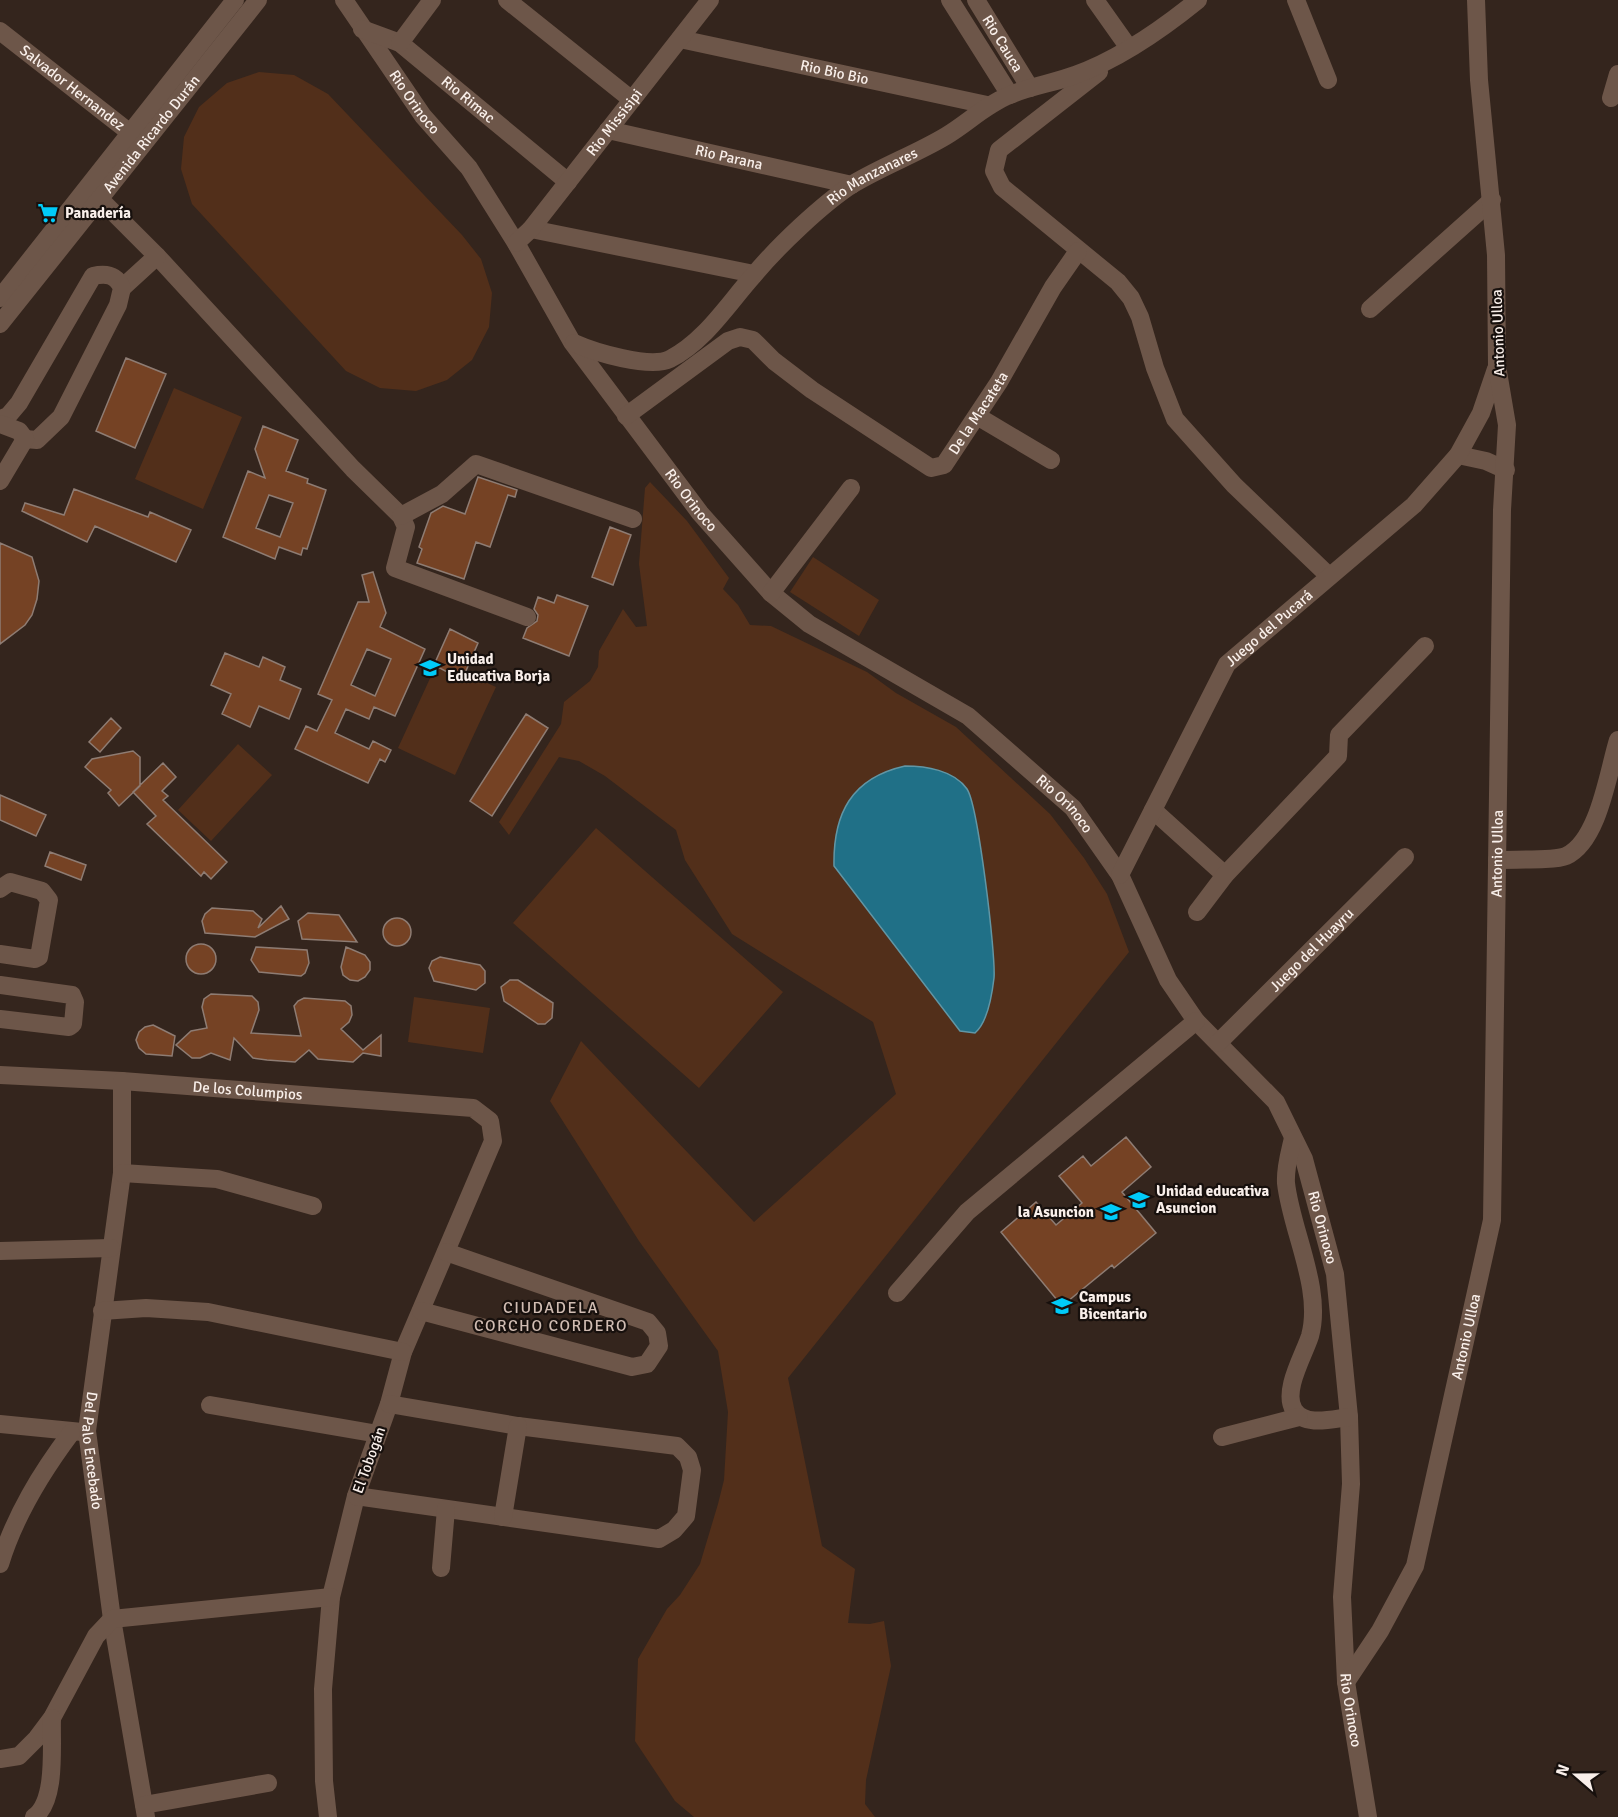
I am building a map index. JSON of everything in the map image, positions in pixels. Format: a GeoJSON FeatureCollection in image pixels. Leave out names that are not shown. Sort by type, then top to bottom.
{"type":"FeatureCollection","features":[{"type":"Feature","properties":{"kind":"street","name":"Avenida Ricardo Durán"},"geometry":{"type":"LineString","coordinates":[[0,324],[100,199],[137,138],[234,0]]}},
{"type":"Feature","properties":{"kind":"street","name":"Avenida Ricardo Durán"},"geometry":{"type":"LineString","coordinates":[[0,298],[258,0]]}},
{"type":"Feature","properties":{"kind":"street","name":"Rio Orinoco"},"geometry":{"type":"LineString","coordinates":[[344,0],[423,116],[469,168],[516,243],[572,342],[700,513],[771,593],[809,624],[968,716],[1073,808],[1120,875],[1168,980],[1196,1021],[1276,1102],[1304,1159],[1335,1274],[1349,1417],[1351,1484],[1342,1597],[1346,1682],[1368,1817]]}},
{"type":"Feature","properties":{"kind":"street"},"geometry":{"type":"LineString","coordinates":[[400,43],[432,0]]}},
{"type":"Feature","properties":{"kind":"street"},"geometry":{"type":"LineString","coordinates":[[507,0],[632,100]]}},
{"type":"Feature","properties":{"kind":"street"},"geometry":{"type":"LineString","coordinates":[[950,0],[1010,95]]}},
{"type":"Feature","properties":{"kind":"street","name":"Rio Cauca"},"geometry":{"type":"LineString","coordinates":[[976,0],[1030,88]]}},
{"type":"Feature","properties":{"kind":"street"},"geometry":{"type":"LineString","coordinates":[[1095,0],[1129,48],[999,150],[994,171],[1002,188],[1118,282],[1131,298],[1175,419],[1234,485],[1329,576]]}},
{"type":"Feature","properties":{"kind":"street","name":"Rio Manzanares"},"geometry":{"type":"LineString","coordinates":[[572,342],[602,353],[650,361],[667,361],[711,326],[754,274],[816,214],[852,185],[947,136],[987,105],[1030,88],[1081,73],[1129,48],[1170,23],[1198,0]]}},
{"type":"Feature","properties":{"kind":"street"},"geometry":{"type":"LineString","coordinates":[[1296,0],[1328,80]]}},
{"type":"Feature","properties":{"kind":"street","name":"Antonio Ulloa"},"geometry":{"type":"LineString","coordinates":[[1346,1682],[1389,1615],[1415,1566],[1492,1220],[1502,510],[1507,425],[1497,366],[1496,255],[1479,81],[1476,0]]}},
{"type":"Feature","properties":{"kind":"street","name":"Rio Missisipi"},"geometry":{"type":"LineString","coordinates":[[516,243],[531,229],[680,39],[700,4]]}},
{"type":"Feature","properties":{"kind":"street","name":"Rio Rimac"},"geometry":{"type":"LineString","coordinates":[[362,29],[400,43],[568,182]]}},
{"type":"Feature","properties":{"kind":"street","name":"Salvador Hernandez"},"geometry":{"type":"LineString","coordinates":[[0,31],[137,138]]}},
{"type":"Feature","properties":{"kind":"street","name":"Rio Bio Bio"},"geometry":{"type":"LineString","coordinates":[[680,39],[987,105]]}},
{"type":"Feature","properties":{"kind":"street"},"geometry":{"type":"LineString","coordinates":[[1611,98],[1618,74]]}},
{"type":"Feature","properties":{"kind":"street","name":"Rio Parana"},"geometry":{"type":"LineString","coordinates":[[608,130],[852,185]]}},
{"type":"Feature","properties":{"kind":"street"},"geometry":{"type":"LineString","coordinates":[[100,199],[157,256],[353,469],[401,516],[406,527],[395,568],[527,617]]}},
{"type":"Feature","properties":{"kind":"street"},"geometry":{"type":"LineString","coordinates":[[1370,309],[1492,200]]}},
{"type":"Feature","properties":{"kind":"street"},"geometry":{"type":"LineString","coordinates":[[531,229],[754,274]]}},
{"type":"Feature","properties":{"kind":"street","name":"De la Macateta"},"geometry":{"type":"LineString","coordinates":[[626,416],[728,341],[740,337],[753,340],[812,390],[931,468],[944,465],[977,416],[1053,287],[1078,251]]}},
{"type":"Feature","properties":{"kind":"street"},"geometry":{"type":"LineString","coordinates":[[0,424],[19,431],[25,439],[37,440],[47,433],[61,417],[118,305],[122,288],[157,256]]}},
{"type":"Feature","properties":{"kind":"street"},"geometry":{"type":"LineString","coordinates":[[0,419],[8,416],[19,404],[93,276],[103,273],[114,277],[122,288]]}},
{"type":"Feature","properties":{"kind":"street","name":"Juego del Pucará"},"geometry":{"type":"LineString","coordinates":[[1120,875],[1185,742],[1227,664],[1414,505],[1458,455],[1481,413],[1497,366]]}},
{"type":"Feature","properties":{"kind":"street"},"geometry":{"type":"LineString","coordinates":[[977,416],[1051,460]]}},
{"type":"Feature","properties":{"kind":"street"},"geometry":{"type":"LineString","coordinates":[[0,481],[25,439]]}},
{"type":"Feature","properties":{"kind":"street"},"geometry":{"type":"LineString","coordinates":[[1458,455],[1486,461],[1506,470]]}},
{"type":"Feature","properties":{"kind":"street"},"geometry":{"type":"LineString","coordinates":[[401,516],[442,494],[476,464],[633,519]]}},
{"type":"Feature","properties":{"kind":"street"},"geometry":{"type":"LineString","coordinates":[[771,593],[851,488]]}},
{"type":"Feature","properties":{"kind":"street"},"geometry":{"type":"LineString","coordinates":[[1197,912],[1225,875],[1338,756],[1339,735],[1425,646]]}},
{"type":"Feature","properties":{"kind":"street"},"geometry":{"type":"LineString","coordinates":[[1497,860],[1565,857],[1580,846],[1591,833],[1618,740]]}},
{"type":"Feature","properties":{"kind":"street"},"geometry":{"type":"LineString","coordinates":[[1153,810],[1225,875]]}},
{"type":"Feature","properties":{"kind":"street","name":"Juego del Huayru"},"geometry":{"type":"LineString","coordinates":[[1218,1043],[1405,857]]}},
{"type":"Feature","properties":{"kind":"street"},"geometry":{"type":"LineString","coordinates":[[0,889],[10,882],[42,891],[49,900],[39,957],[35,960],[0,954]]}},
{"type":"Feature","properties":{"kind":"street"},"geometry":{"type":"LineString","coordinates":[[0,985],[72,995],[75,1002],[73,1024],[69,1027],[0,1019]]}},
{"type":"Feature","properties":{"kind":"street"},"geometry":{"type":"LineString","coordinates":[[897,1293],[967,1212],[1196,1021]]}},
{"type":"Feature","properties":{"kind":"street","name":"De los Columpios"},"geometry":{"type":"LineString","coordinates":[[0,1075],[122,1081],[473,1108],[490,1121]]}},
{"type":"Feature","properties":{"kind":"street","name":"Del Palo Encebado"},"geometry":{"type":"LineString","coordinates":[[122,1081],[122,1173],[102,1311],[79,1432],[145,1811]]}},
{"type":"Feature","properties":{"kind":"street","name":"El Tobogán"},"geometry":{"type":"LineString","coordinates":[[328,1817],[324,1781],[323,1689],[331,1597],[356,1496],[389,1404],[403,1352],[494,1141],[490,1121]]}},
{"type":"Feature","properties":{"kind":"street"},"geometry":{"type":"LineString","coordinates":[[1293,1138],[1287,1160],[1286,1182],[1304,1262],[1313,1318],[1291,1394],[1292,1408],[1299,1417],[1309,1421],[1349,1417]]}},
{"type":"Feature","properties":{"kind":"street"},"geometry":{"type":"LineString","coordinates":[[122,1173],[217,1179],[313,1206]]}},
{"type":"Feature","properties":{"kind":"street"},"geometry":{"type":"LineString","coordinates":[[0,1251],[111,1248]]}},
{"type":"Feature","properties":{"kind":"street"},"geometry":{"type":"LineString","coordinates":[[421,1311],[632,1367],[647,1364],[659,1346],[657,1333],[648,1322],[446,1252]]}},
{"type":"Feature","properties":{"kind":"street"},"geometry":{"type":"LineString","coordinates":[[102,1311],[146,1308],[208,1312],[403,1352]]}},
{"type":"Feature","properties":{"kind":"street"},"geometry":{"type":"LineString","coordinates":[[356,1496],[659,1539],[674,1530],[686,1516],[692,1470],[688,1457],[677,1446],[518,1426],[389,1404]]}},
{"type":"Feature","properties":{"kind":"street"},"geometry":{"type":"LineString","coordinates":[[210,1405],[378,1434]]}},
{"type":"Feature","properties":{"kind":"street"},"geometry":{"type":"LineString","coordinates":[[1222,1437],[1299,1417]]}},
{"type":"Feature","properties":{"kind":"street"},"geometry":{"type":"LineString","coordinates":[[0,1424],[79,1432]]}},
{"type":"Feature","properties":{"kind":"street"},"geometry":{"type":"LineString","coordinates":[[503,1517],[518,1426]]}},
{"type":"Feature","properties":{"kind":"street"},"geometry":{"type":"LineString","coordinates":[[0,1563],[12,1527],[43,1470],[79,1432]]}},
{"type":"Feature","properties":{"kind":"street"},"geometry":{"type":"LineString","coordinates":[[441,1568],[446,1509]]}},
{"type":"Feature","properties":{"kind":"street"},"geometry":{"type":"LineString","coordinates":[[0,1759],[19,1756],[52,1718],[96,1636],[112,1619],[331,1597]]}},
{"type":"Feature","properties":{"kind":"street"},"geometry":{"type":"LineString","coordinates":[[34,1817],[44,1810],[49,1797],[52,1718]]}},
{"type":"Feature","properties":{"kind":"street"},"geometry":{"type":"LineString","coordinates":[[145,1811],[268,1783]]}},
{"type":"Feature","properties":{"kind":"shaded area"},"geometry":{"type":"Polygon","coordinates":[[[259,72],[294,75],[328,94],[462,235],[481,259],[492,293],[489,327],[472,360],[447,380],[416,391],[380,388],[346,371],[192,204],[181,169],[184,137],[199,107],[227,83],[259,72]]]}},
{"type":"Feature","properties":{"kind":"shaded area"},"geometry":{"type":"Polygon","coordinates":[[[174,388],[242,417],[203,509],[135,479],[174,388]]]}},
{"type":"Feature","properties":{"kind":"shaded area"},"geometry":{"type":"Polygon","coordinates":[[[650,482],[687,521],[729,578],[723,589],[738,605],[750,625],[771,626],[867,672],[896,693],[956,727],[1050,814],[1084,858],[1107,894],[1129,952],[788,1378],[822,1546],[855,1569],[848,1623],[870,1624],[884,1621],[891,1666],[866,1780],[865,1804],[875,1817],[694,1817],[675,1801],[635,1741],[638,1659],[667,1609],[680,1595],[700,1564],[724,1480],[728,1412],[718,1351],[639,1241],[550,1101],[581,1041],[754,1222],[896,1094],[873,1022],[732,934],[685,860],[676,830],[605,776],[579,761],[559,757],[509,835],[499,822],[561,724],[564,702],[590,681],[598,667],[599,651],[623,609],[636,627],[647,626],[639,564],[645,488],[650,482]]]}},
{"type":"Feature","properties":{"kind":"shaded area"},"geometry":{"type":"Polygon","coordinates":[[[813,557],[879,600],[859,636],[790,592],[813,557]]]}},
{"type":"Feature","properties":{"kind":"shaded area"},"geometry":{"type":"Polygon","coordinates":[[[438,661],[496,687],[455,775],[398,748],[438,661]]]}},
{"type":"Feature","properties":{"kind":"shaded area"},"geometry":{"type":"Polygon","coordinates":[[[238,744],[272,775],[211,841],[178,810],[238,744]]]}},
{"type":"Feature","properties":{"kind":"shaded area"},"geometry":{"type":"Polygon","coordinates":[[[596,828],[783,992],[699,1088],[513,923],[596,828]]]}},
{"type":"Feature","properties":{"kind":"shaded area"},"geometry":{"type":"Polygon","coordinates":[[[414,997],[490,1008],[483,1053],[408,1042],[414,997]]]}},
{"type":"Feature","properties":{"kind":"water"},"geometry":{"type":"Polygon","coordinates":[[[905,766],[930,768],[955,777],[967,789],[971,801],[985,881],[994,964],[989,1008],[975,1033],[960,1031],[834,866],[837,830],[849,801],[871,779],[905,766]]]}},
{"type":"Feature","properties":{"kind":"building"},"geometry":{"type":"Polygon","coordinates":[[[126,358],[166,374],[135,448],[96,431],[126,358]]]}},
{"type":"Feature","properties":{"kind":"building"},"geometry":{"type":"Polygon","coordinates":[[[263,426],[298,440],[286,471],[308,479],[307,483],[326,490],[307,549],[303,548],[301,555],[279,547],[275,559],[223,537],[248,471],[265,478],[255,449],[263,426]],[[269,495],[256,528],[280,537],[293,503],[269,495]]]}},
{"type":"Feature","properties":{"kind":"building"},"geometry":{"type":"Polygon","coordinates":[[[478,477],[517,490],[515,497],[508,495],[490,547],[476,542],[464,579],[417,563],[422,549],[419,547],[431,513],[443,506],[465,514],[478,477]]]}},
{"type":"Feature","properties":{"kind":"building"},"geometry":{"type":"Polygon","coordinates":[[[74,489],[148,517],[150,512],[191,530],[176,562],[95,526],[87,542],[22,511],[25,503],[64,515],[74,489]]]}},
{"type":"Feature","properties":{"kind":"building"},"geometry":{"type":"Polygon","coordinates":[[[610,527],[631,535],[613,585],[592,577],[610,527]]]}},
{"type":"Feature","properties":{"kind":"building"},"geometry":{"type":"Polygon","coordinates":[[[0,543],[32,557],[39,581],[32,615],[25,625],[0,644],[0,543]]]}},
{"type":"Feature","properties":{"kind":"building"},"geometry":{"type":"Polygon","coordinates":[[[373,572],[386,613],[380,627],[425,649],[395,716],[374,707],[369,719],[346,709],[335,733],[369,749],[373,741],[391,750],[385,762],[380,759],[368,783],[295,749],[306,726],[317,731],[332,700],[318,694],[358,602],[369,602],[362,575],[373,572]],[[367,649],[351,685],[375,696],[391,659],[367,649]]]}},
{"type":"Feature","properties":{"kind":"building"},"geometry":{"type":"Polygon","coordinates":[[[557,595],[588,606],[569,656],[523,638],[527,628],[537,621],[538,615],[534,609],[538,597],[554,603],[557,595]]]}},
{"type":"Feature","properties":{"kind":"building"},"geometry":{"type":"Polygon","coordinates":[[[450,629],[478,643],[462,680],[434,665],[450,629]]]}},
{"type":"Feature","properties":{"kind":"building"},"geometry":{"type":"Polygon","coordinates":[[[225,653],[259,667],[263,657],[285,667],[280,680],[301,689],[289,719],[259,706],[250,727],[222,714],[231,694],[211,685],[225,653]]]}},
{"type":"Feature","properties":{"kind":"building"},"geometry":{"type":"Polygon","coordinates":[[[526,714],[548,728],[492,816],[470,801],[526,714]]]}},
{"type":"Feature","properties":{"kind":"building"},"geometry":{"type":"Polygon","coordinates":[[[111,718],[121,728],[100,752],[89,742],[111,718]]]}},
{"type":"Feature","properties":{"kind":"building"},"geometry":{"type":"Polygon","coordinates":[[[133,751],[140,757],[140,786],[119,806],[108,793],[111,790],[85,767],[92,759],[133,751]]]}},
{"type":"Feature","properties":{"kind":"building"},"geometry":{"type":"Polygon","coordinates":[[[163,763],[176,777],[162,791],[168,796],[163,800],[227,862],[211,879],[204,872],[201,876],[147,824],[156,816],[133,792],[163,763]]]}},
{"type":"Feature","properties":{"kind":"building"},"geometry":{"type":"Polygon","coordinates":[[[0,795],[46,815],[36,836],[0,820],[0,795]]]}},
{"type":"Feature","properties":{"kind":"building"},"geometry":{"type":"Polygon","coordinates":[[[50,852],[86,865],[81,880],[45,866],[50,852]]]}},
{"type":"Feature","properties":{"kind":"building"},"geometry":{"type":"Polygon","coordinates":[[[281,906],[289,919],[255,937],[205,933],[202,921],[205,914],[212,908],[253,911],[262,919],[258,928],[281,906]]]}},
{"type":"Feature","properties":{"kind":"building"},"geometry":{"type":"Polygon","coordinates":[[[308,913],[339,915],[357,942],[302,939],[298,921],[308,913]]]}},
{"type":"Feature","properties":{"kind":"building"},"geometry":{"type":"Polygon","coordinates":[[[397,918],[407,922],[411,932],[407,942],[397,946],[387,942],[383,932],[387,922],[397,918]]]}},
{"type":"Feature","properties":{"kind":"building"},"geometry":{"type":"Polygon","coordinates":[[[201,944],[211,949],[216,959],[211,969],[201,974],[191,969],[186,959],[191,949],[201,944]]]}},
{"type":"Feature","properties":{"kind":"building"},"geometry":{"type":"Polygon","coordinates":[[[256,947],[307,950],[309,963],[305,973],[301,976],[259,972],[251,960],[256,947]]]}},
{"type":"Feature","properties":{"kind":"building"},"geometry":{"type":"Polygon","coordinates":[[[346,947],[365,955],[370,962],[370,970],[358,981],[350,980],[343,975],[341,967],[346,947]]]}},
{"type":"Feature","properties":{"kind":"building"},"geometry":{"type":"Polygon","coordinates":[[[440,957],[480,965],[485,971],[485,983],[476,990],[434,981],[429,968],[432,961],[440,957]]]}},
{"type":"Feature","properties":{"kind":"building"},"geometry":{"type":"Polygon","coordinates":[[[510,980],[518,980],[553,1003],[552,1018],[545,1024],[538,1024],[504,1001],[501,987],[510,980]]]}},
{"type":"Feature","properties":{"kind":"building"},"geometry":{"type":"Polygon","coordinates":[[[211,994],[252,996],[258,1002],[259,1010],[251,1033],[301,1036],[294,1006],[298,1001],[304,998],[345,1001],[351,1006],[352,1015],[349,1022],[341,1029],[363,1050],[381,1035],[381,1056],[363,1053],[353,1062],[318,1059],[309,1050],[295,1062],[267,1060],[253,1058],[234,1038],[230,1060],[211,1053],[200,1058],[192,1058],[176,1045],[191,1031],[207,1028],[202,1007],[204,999],[211,994]]]}},
{"type":"Feature","properties":{"kind":"building"},"geometry":{"type":"Polygon","coordinates":[[[153,1025],[175,1036],[172,1056],[146,1054],[139,1048],[136,1040],[139,1032],[153,1025]]]}},
{"type":"Feature","properties":{"kind":"building"},"geometry":{"type":"Polygon","coordinates":[[[1126,1137],[1151,1167],[1122,1192],[1156,1233],[1114,1268],[1112,1265],[1062,1306],[1001,1232],[1036,1202],[1056,1225],[1082,1203],[1059,1176],[1083,1156],[1091,1166],[1126,1137]]]}},
{"type":"Feature","properties":{"kind":"place","name":"Panadería"},"geometry":{"type":"Point","coordinates":[48,213]}},
{"type":"Feature","properties":{"kind":"place","name":"Unidad Educativa Borja"},"geometry":{"type":"Point","coordinates":[430,668]}},
{"type":"Feature","properties":{"kind":"place","name":"Unidad educativa Asuncion"},"geometry":{"type":"Point","coordinates":[1139,1200]}},
{"type":"Feature","properties":{"kind":"place","name":"la Asuncion"},"geometry":{"type":"Point","coordinates":[1111,1212]}},
{"type":"Feature","properties":{"kind":"place","name":"Campus Bicentario"},"geometry":{"type":"Point","coordinates":[1062,1306]}},
{"type":"Feature","properties":{"kind":"district","name":"CIUDADELA CORCHO CORDERO"},"geometry":{"type":"Point","coordinates":[551,1317]}}]}
